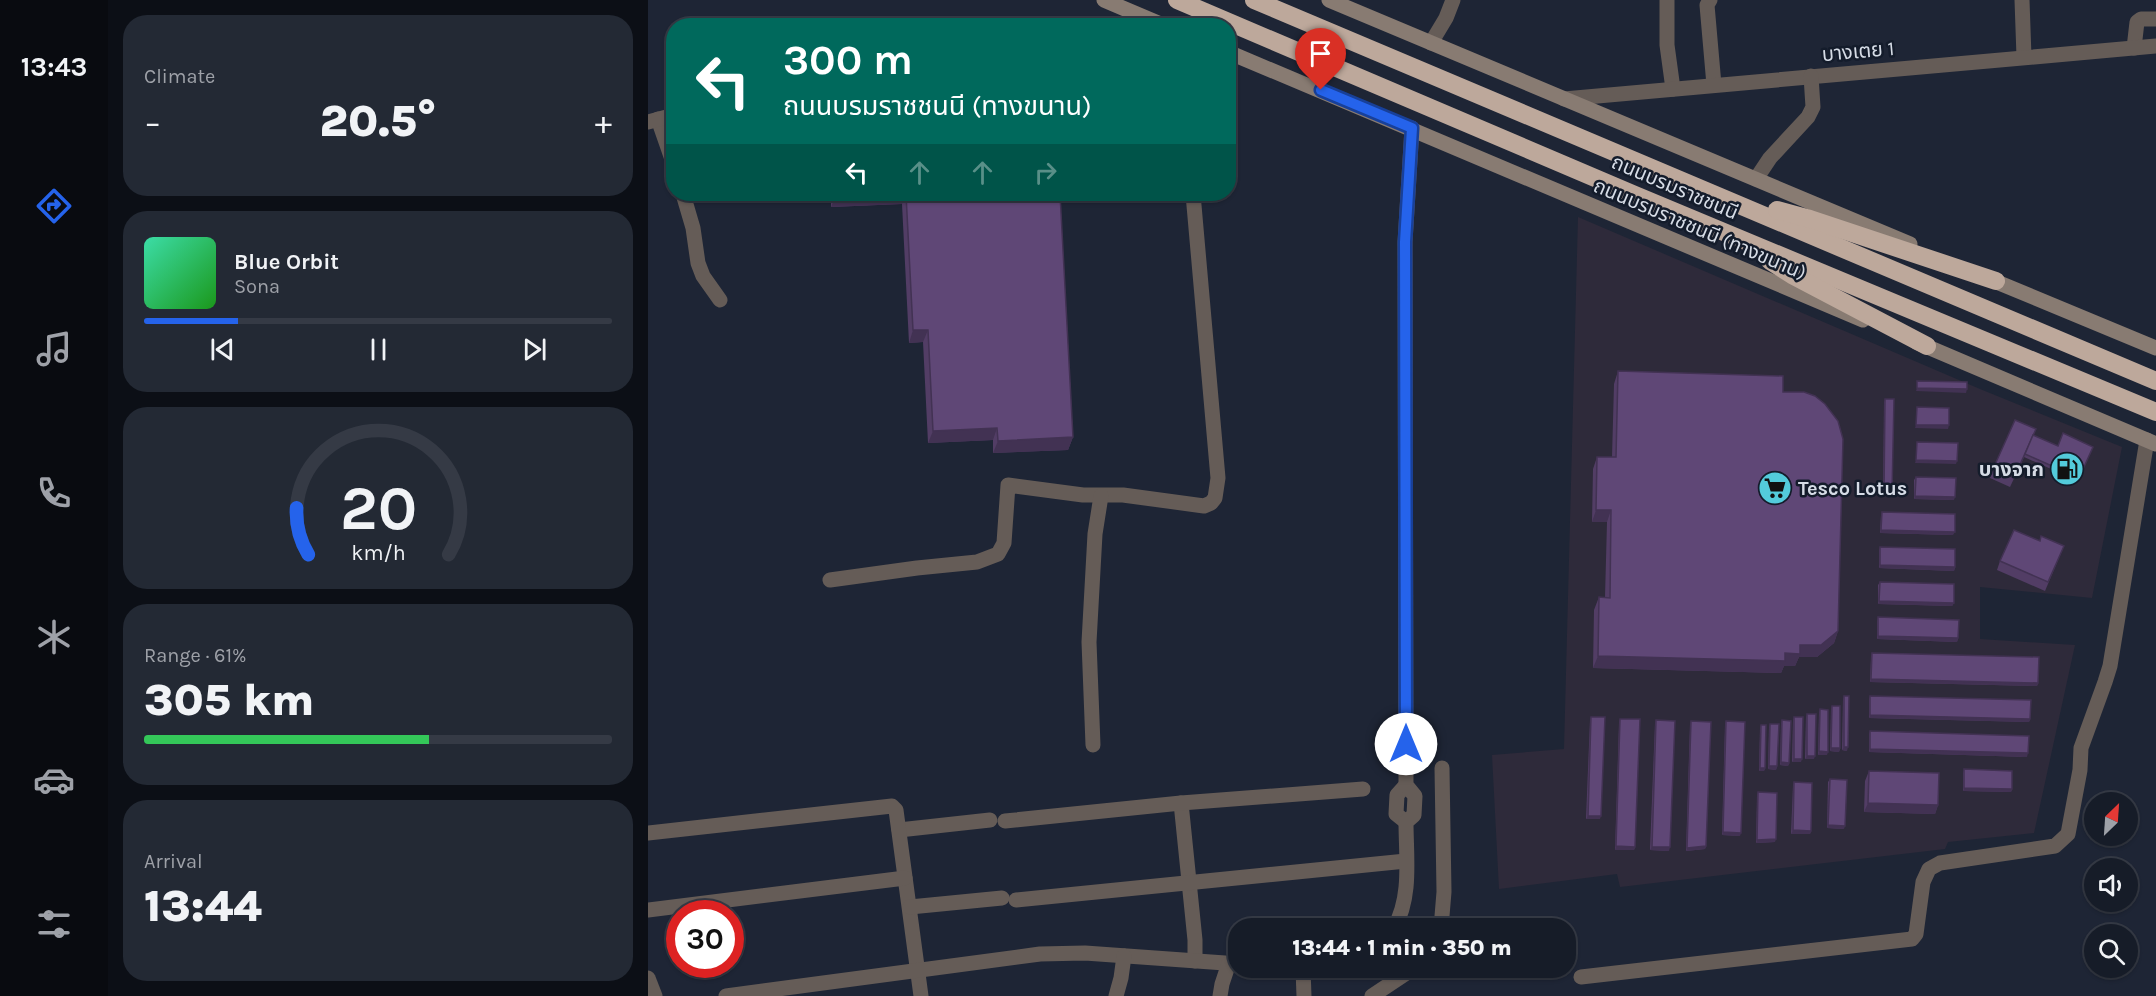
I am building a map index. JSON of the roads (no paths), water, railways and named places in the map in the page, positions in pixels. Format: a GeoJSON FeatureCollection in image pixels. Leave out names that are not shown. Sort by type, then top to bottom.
{"type":"FeatureCollection","features":[{"type":"Feature","properties":{"kind":"highway","name":"ถนนบรมราชชนนี"},"geometry":{"type":"LineString","coordinates":[[1177,0],[1219,18]]}},
{"type":"Feature","properties":{"kind":"highway","name":"ถนนบรมราชชนนี"},"geometry":{"type":"LineString","coordinates":[[1254,0],[2156,381]]}},
{"type":"Feature","properties":{"kind":"highway","name":"ถนนบรมราชชนนี"},"geometry":{"type":"LineString","coordinates":[[1236,25],[2156,412]]}},
{"type":"Feature","properties":{"kind":"highway"},"geometry":{"type":"LineString","coordinates":[[1712,192],[1810,219],[1996,282]]}},
{"type":"Feature","properties":{"kind":"highway"},"geometry":{"type":"LineString","coordinates":[[1720,230],[1792,275],[1927,346]]}},
{"type":"Feature","properties":{"kind":"main road"},"geometry":{"type":"LineString","coordinates":[[1104,0],[1146,18]]}},
{"type":"Feature","properties":{"kind":"main road"},"geometry":{"type":"LineString","coordinates":[[1329,0],[2156,348]]}},
{"type":"Feature","properties":{"kind":"main road","name":"ถนนบรมราชชนนี (ทางขนาน)"},"geometry":{"type":"LineString","coordinates":[[1236,55],[2152,442]]}},
{"type":"Feature","properties":{"kind":"street"},"geometry":{"type":"LineString","coordinates":[[1431,43],[1446,18],[1453,0]]}},
{"type":"Feature","properties":{"kind":"street"},"geometry":{"type":"LineString","coordinates":[[1667,0],[1667,45],[1673,89]]}},
{"type":"Feature","properties":{"kind":"street"},"geometry":{"type":"LineString","coordinates":[[1710,0],[1707,5],[1714,86]]}},
{"type":"Feature","properties":{"kind":"street"},"geometry":{"type":"LineString","coordinates":[[2022,0],[2024,57]]}},
{"type":"Feature","properties":{"kind":"street"},"geometry":{"type":"LineString","coordinates":[[2134,48],[2137,22],[2141,19],[2156,19]]}},
{"type":"Feature","properties":{"kind":"street","name":"บางเตย 1"},"geometry":{"type":"LineString","coordinates":[[1564,99],[2156,46]]}},
{"type":"Feature","properties":{"kind":"street"},"geometry":{"type":"LineString","coordinates":[[1756,179],[1770,158],[1808,117],[1813,107],[1812,76]]}},
{"type":"Feature","properties":{"kind":"street"},"geometry":{"type":"LineString","coordinates":[[653,120],[666,148]]}},
{"type":"Feature","properties":{"kind":"street"},"geometry":{"type":"LineString","coordinates":[[1398,918],[1406,884],[1406,822],[1396,814],[1397,795],[1406,785],[1405,242],[1412,128]]}},
{"type":"Feature","properties":{"kind":"street"},"geometry":{"type":"LineString","coordinates":[[685,201],[693,228],[698,263],[703,276],[720,300]]}},
{"type":"Feature","properties":{"kind":"street"},"geometry":{"type":"LineString","coordinates":[[830,580],[977,562],[998,554],[1004,543],[1008,485],[1101,495],[1123,495],[1204,506],[1211,503],[1217,494],[1218,478],[1194,201]]}},
{"type":"Feature","properties":{"kind":"street"},"geometry":{"type":"LineString","coordinates":[[1581,977],[1912,939],[1916,934],[1923,882],[1929,868],[1940,862],[2055,846],[2068,834],[2080,770],[2081,748],[2110,666],[2152,442]]}},
{"type":"Feature","properties":{"kind":"street"},"geometry":{"type":"LineString","coordinates":[[1093,745],[1089,642],[1095,534],[1101,495]]}},
{"type":"Feature","properties":{"kind":"street"},"geometry":{"type":"LineString","coordinates":[[1442,768],[1443,918]]}},
{"type":"Feature","properties":{"kind":"street"},"geometry":{"type":"LineString","coordinates":[[899,830],[1181,803],[1363,789]]}},
{"type":"Feature","properties":{"kind":"street"},"geometry":{"type":"LineString","coordinates":[[1181,803],[1195,940],[1195,961]]}},
{"type":"Feature","properties":{"kind":"street"},"geometry":{"type":"LineString","coordinates":[[648,833],[892,806],[896,810],[921,996]]}},
{"type":"Feature","properties":{"kind":"street"},"geometry":{"type":"LineString","coordinates":[[910,907],[1190,884],[1406,861]]}},
{"type":"Feature","properties":{"kind":"street"},"geometry":{"type":"LineString","coordinates":[[648,910],[906,878]]}},
{"type":"Feature","properties":{"kind":"street"},"geometry":{"type":"LineString","coordinates":[[726,996],[1040,954],[1085,953],[1228,964]]}},
{"type":"Feature","properties":{"kind":"street"},"geometry":{"type":"LineString","coordinates":[[1116,996],[1124,956]]}},
{"type":"Feature","properties":{"kind":"street"},"geometry":{"type":"LineString","coordinates":[[1220,996],[1222,984],[1228,974]]}},
{"type":"Feature","properties":{"kind":"street"},"geometry":{"type":"LineString","coordinates":[[648,978],[656,996]]}},
{"type":"Feature","properties":{"kind":"street"},"geometry":{"type":"LineString","coordinates":[[1303,978],[1304,996]]}},
{"type":"Feature","properties":{"kind":"street"},"geometry":{"type":"LineString","coordinates":[[1372,996],[1399,978]]}},
{"type":"Feature","properties":{"kind":"place","name":"บางจาก"},"geometry":{"type":"Point","coordinates":[2067,469]}},
{"type":"Feature","properties":{"kind":"place","name":"Tesco Lotus"},"geometry":{"type":"Point","coordinates":[1775,488]}}]}
